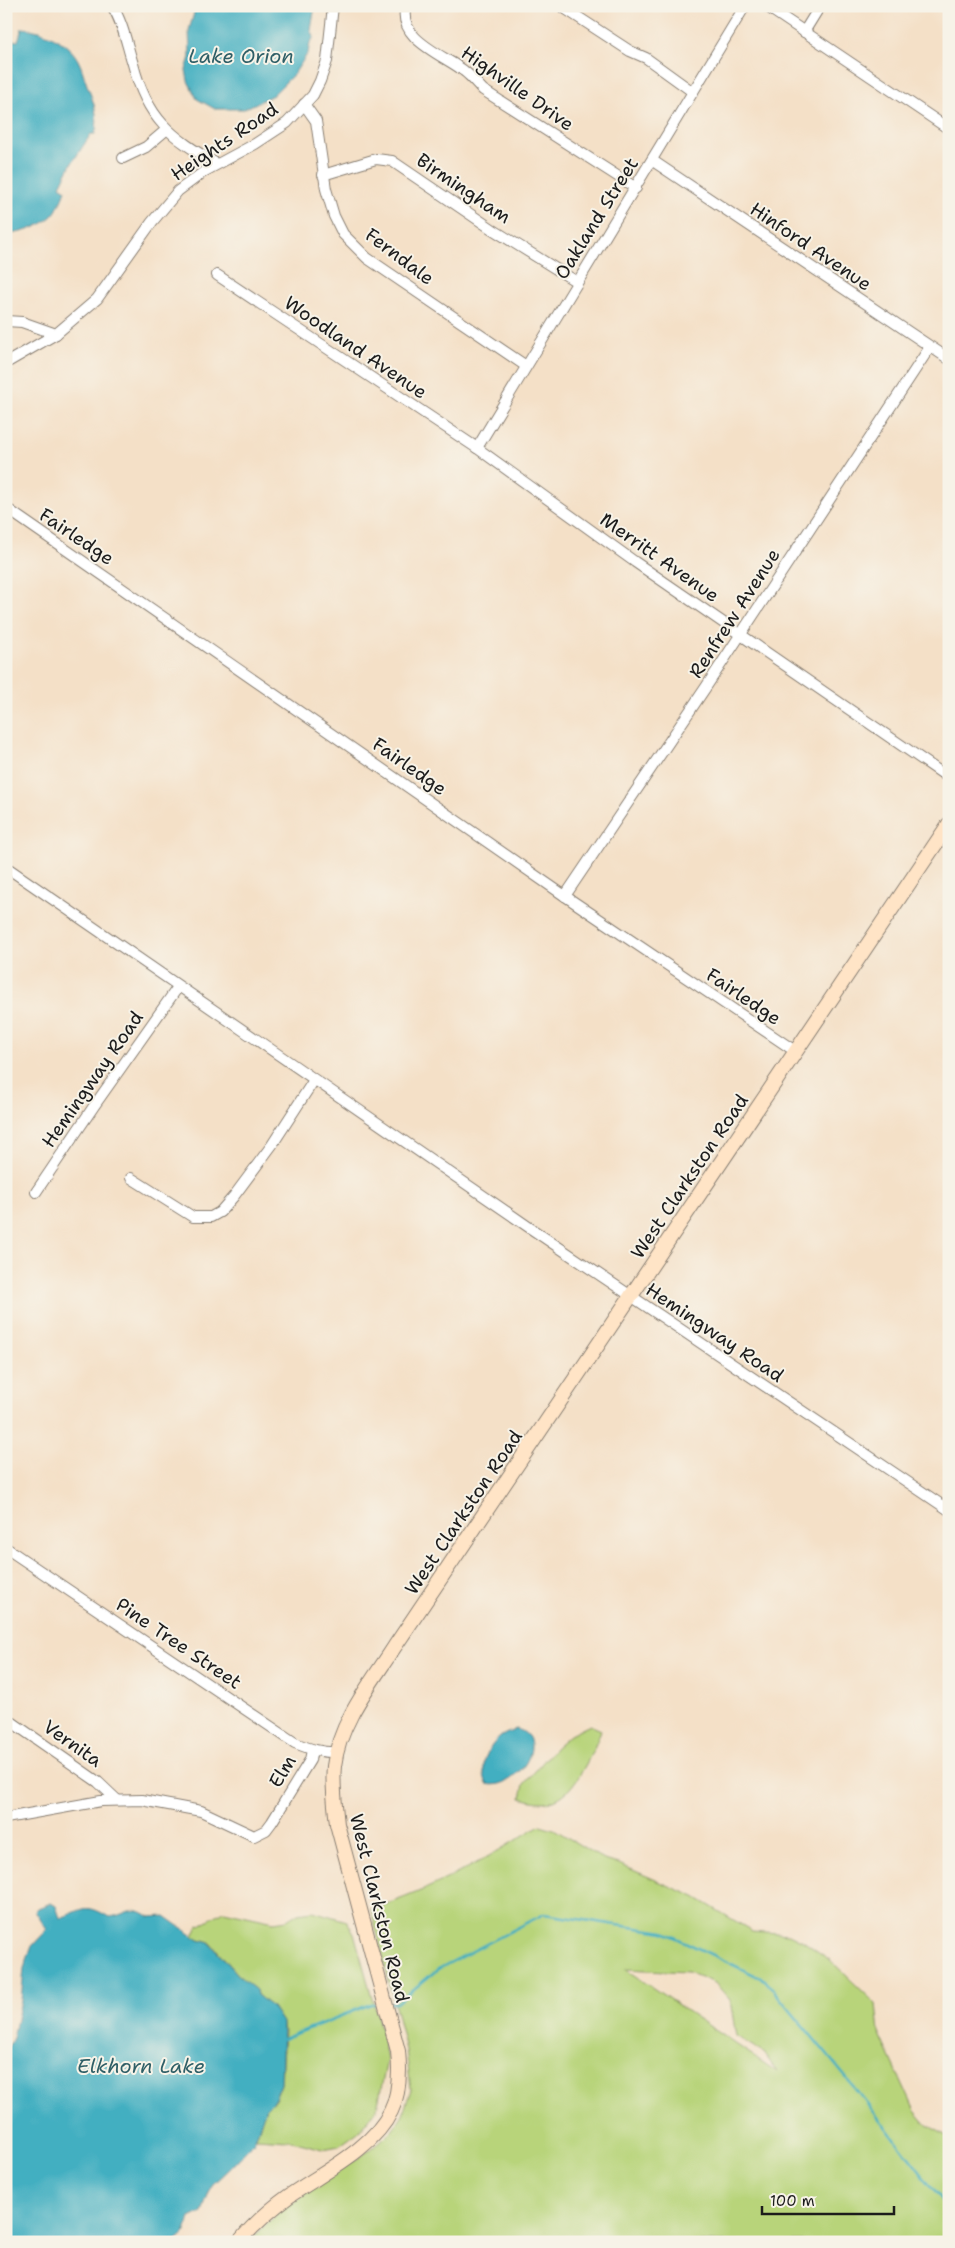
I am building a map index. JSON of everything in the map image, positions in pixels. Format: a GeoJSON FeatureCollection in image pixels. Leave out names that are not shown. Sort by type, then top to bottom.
{"type":"FeatureCollection","features":[{"type":"Feature","properties":{"kind":"main road","name":"West Clarkston Road"},"geometry":{"type":"LineString","coordinates":[[239,2242],[255,2223],[288,2197],[357,2150],[381,2128],[396,2098],[400,2069],[398,2052],[337,1824],[334,1765],[344,1730],[372,1682],[949,824]]}},
{"type":"Feature","properties":{"kind":"street"},"geometry":{"type":"LineString","coordinates":[[112,6],[120,24],[142,92],[166,130],[184,144],[217,164]]}},
{"type":"Feature","properties":{"kind":"street","name":"Heights Road"},"geometry":{"type":"LineString","coordinates":[[6,363],[56,334],[97,299],[152,222],[178,191],[195,177],[255,144],[287,123],[304,104],[320,81],[327,61],[332,6]]}},
{"type":"Feature","properties":{"kind":"street","name":"Highville Drive"},"geometry":{"type":"LineString","coordinates":[[406,6],[404,13],[408,29],[429,49],[464,71],[483,90],[636,188]]}},
{"type":"Feature","properties":{"kind":"street"},"geometry":{"type":"LineString","coordinates":[[561,6],[630,51],[646,58],[693,92]]}},
{"type":"Feature","properties":{"kind":"street","name":"Oakland Street"},"geometry":{"type":"LineString","coordinates":[[477,448],[577,282],[653,161],[745,6]]}},
{"type":"Feature","properties":{"kind":"street"},"geometry":{"type":"LineString","coordinates":[[766,6],[949,129]]}},
{"type":"Feature","properties":{"kind":"street"},"geometry":{"type":"LineString","coordinates":[[804,32],[820,6]]}},
{"type":"Feature","properties":{"kind":"street","name":"Ferndale"},"geometry":{"type":"LineString","coordinates":[[304,104],[316,121],[323,176],[334,216],[343,234],[367,258],[526,366]]}},
{"type":"Feature","properties":{"kind":"street"},"geometry":{"type":"LineString","coordinates":[[123,158],[146,147],[166,130]]}},
{"type":"Feature","properties":{"kind":"street","name":"Birmingham"},"geometry":{"type":"LineString","coordinates":[[323,176],[376,159],[392,161],[492,229],[577,282]]}},
{"type":"Feature","properties":{"kind":"street","name":"Hinford Avenue"},"geometry":{"type":"LineString","coordinates":[[653,161],[949,360]]}},
{"type":"Feature","properties":{"kind":"street","name":"Woodland Avenue"},"geometry":{"type":"LineString","coordinates":[[217,275],[477,448]]}},
{"type":"Feature","properties":{"kind":"street"},"geometry":{"type":"LineString","coordinates":[[6,321],[22,322],[56,334]]}},
{"type":"Feature","properties":{"kind":"street","name":"Renfrew Avenue"},"geometry":{"type":"LineString","coordinates":[[565,896],[930,347]]}},
{"type":"Feature","properties":{"kind":"street","name":"Merritt Avenue"},"geometry":{"type":"LineString","coordinates":[[477,448],[635,562],[949,778]]}},
{"type":"Feature","properties":{"kind":"street","name":"Fairledge"},"geometry":{"type":"LineString","coordinates":[[6,508],[565,896],[795,1052]]}},
{"type":"Feature","properties":{"kind":"street","name":"Hemingway Road"},"geometry":{"type":"LineString","coordinates":[[8,871],[630,1296],[949,1510]]}},
{"type":"Feature","properties":{"kind":"street","name":"Hemingway Road"},"geometry":{"type":"LineString","coordinates":[[36,1192],[178,987]]}},
{"type":"Feature","properties":{"kind":"street"},"geometry":{"type":"LineString","coordinates":[[131,1178],[193,1217],[212,1217],[220,1212],[272,1145],[314,1080]]}},
{"type":"Feature","properties":{"kind":"street","name":"Pine Tree Street"},"geometry":{"type":"LineString","coordinates":[[6,1548],[295,1743],[312,1750],[327,1753],[338,1752]]}},
{"type":"Feature","properties":{"kind":"street","name":"Vernita"},"geometry":{"type":"LineString","coordinates":[[6,1718],[98,1782],[117,1800]]}},
{"type":"Feature","properties":{"kind":"street","name":"Elm"},"geometry":{"type":"LineString","coordinates":[[117,1800],[142,1800],[201,1811],[254,1836],[266,1830],[310,1760],[312,1750]]}},
{"type":"Feature","properties":{"kind":"street"},"geometry":{"type":"LineString","coordinates":[[6,1818],[101,1801],[117,1800]]}},
{"type":"Feature","properties":{"kind":"green space"},"geometry":{"type":"Polygon","coordinates":[[[590,1725],[601,1730],[587,1763],[569,1789],[563,1795],[549,1801],[541,1802],[521,1798],[524,1784],[556,1747],[570,1735],[590,1725]]]}},
{"type":"Feature","properties":{"kind":"green space"},"geometry":{"type":"Polygon","coordinates":[[[540,1825],[554,1829],[604,1860],[619,1864],[695,1897],[752,1931],[789,1934],[803,1941],[830,1960],[876,2004],[879,2032],[915,2111],[927,2125],[949,2137],[949,2242],[248,2242],[283,2209],[370,2150],[393,2130],[403,2114],[411,2089],[406,2050],[371,1909],[416,1893],[458,1873],[540,1825]],[[625,1969],[777,2072],[764,2053],[736,2036],[730,2000],[715,1983],[688,1972],[625,1969]]]}},
{"type":"Feature","properties":{"kind":"green space"},"geometry":{"type":"Polygon","coordinates":[[[224,1911],[274,1922],[287,1920],[298,1913],[313,1911],[347,1921],[354,1933],[382,2033],[387,2060],[377,2108],[362,2129],[339,2146],[323,2149],[288,2140],[256,2138],[266,2107],[275,2100],[281,2084],[283,2024],[272,2007],[257,1995],[256,1990],[242,1979],[211,1943],[199,1940],[193,1936],[198,1926],[224,1911]]]}},
{"type":"Feature","properties":{"kind":"water","name":"Lake Orion"},"geometry":{"type":"Polygon","coordinates":[[[192,6],[315,6],[311,30],[314,37],[310,43],[308,53],[294,74],[273,95],[244,109],[215,109],[197,99],[188,81],[186,70],[190,57],[189,30],[194,13],[192,6]]]}},
{"type":"Feature","properties":{"kind":"water"},"geometry":{"type":"Polygon","coordinates":[[[22,28],[53,37],[74,53],[81,66],[97,122],[95,134],[91,134],[70,166],[60,186],[66,190],[52,216],[34,228],[6,234],[6,40],[18,41],[22,28]]]}},
{"type":"Feature","properties":{"kind":"water"},"geometry":{"type":"Polygon","coordinates":[[[516,1729],[526,1734],[531,1743],[526,1763],[509,1780],[498,1784],[487,1784],[484,1766],[490,1748],[503,1735],[516,1729]]]}},
{"type":"Feature","properties":{"kind":"water","name":"Elkhorn Lake"},"geometry":{"type":"Polygon","coordinates":[[[51,1903],[56,1906],[60,1918],[84,1909],[101,1912],[109,1917],[134,1910],[150,1917],[165,1916],[199,1940],[210,1943],[242,1979],[256,1990],[257,1995],[272,2007],[283,2024],[281,2084],[274,2100],[266,2108],[254,2142],[212,2185],[202,2212],[190,2218],[184,2234],[175,2242],[6,2242],[6,2074],[9,2065],[8,2047],[13,2038],[21,2001],[24,1968],[32,1946],[47,1930],[35,1911],[51,1903]]]}},
{"type":"Feature","properties":{"kind":"waterway"},"geometry":{"type":"LineString","coordinates":[[390,2003],[397,2003],[438,1969],[544,1914],[664,1932],[765,1980],[863,2098],[949,2209]]}},
{"type":"Feature","properties":{"kind":"waterway"},"geometry":{"type":"LineString","coordinates":[[283,2039],[371,2004],[379,2004]]}}]}
